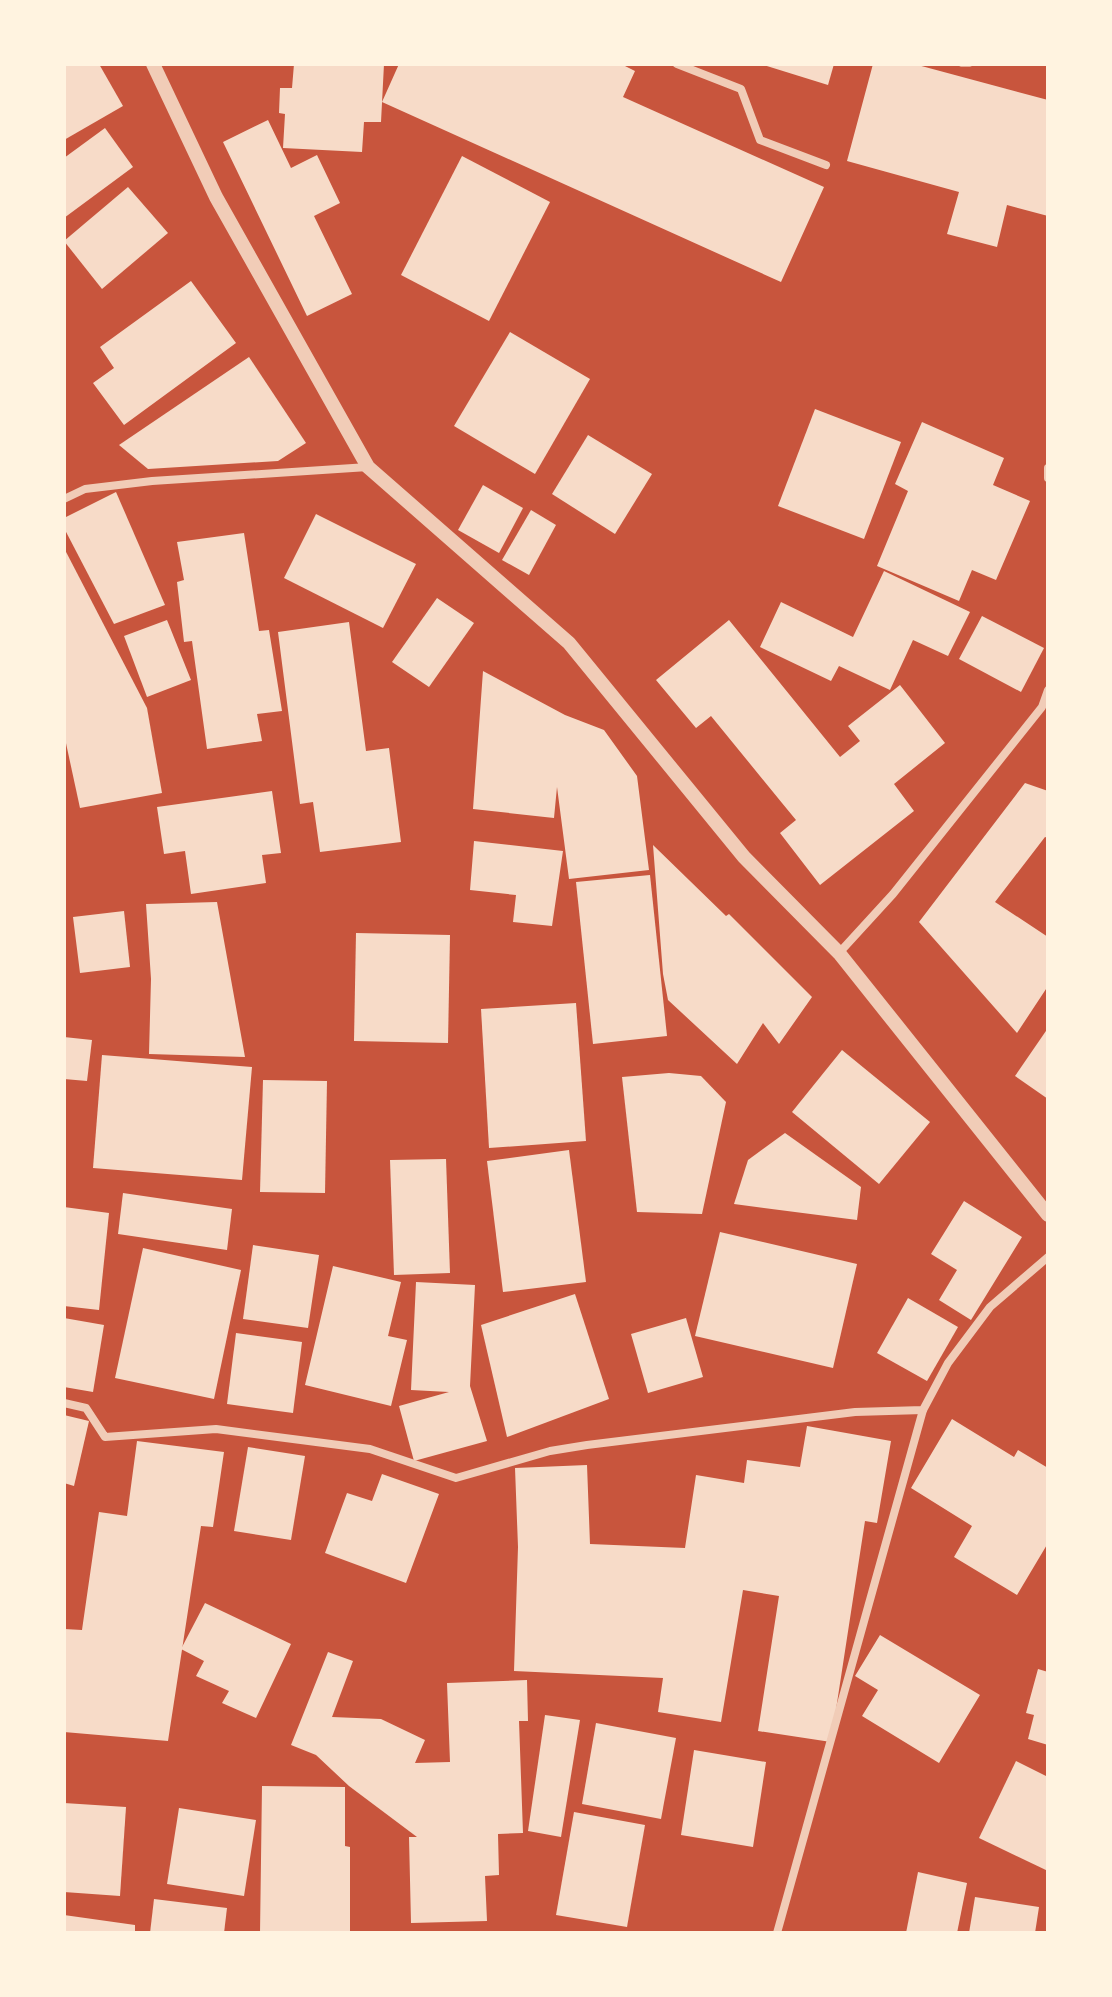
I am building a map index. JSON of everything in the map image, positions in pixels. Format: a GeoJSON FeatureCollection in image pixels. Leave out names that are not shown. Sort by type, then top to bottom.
{"type":"FeatureCollection","features":[{"type":"Feature","properties":{"kind":"street"},"geometry":{"type":"LineString","coordinates":[[153,64],[216,197],[368,467],[569,643],[744,857],[839,953],[1048,1215]]}},
{"type":"Feature","properties":{"kind":"street"},"geometry":{"type":"LineString","coordinates":[[677,64],[741,89],[760,140],[826,165]]}},
{"type":"Feature","properties":{"kind":"street"},"geometry":{"type":"LineString","coordinates":[[64,499],[85,489],[152,481],[368,467]]}},
{"type":"Feature","properties":{"kind":"street"},"geometry":{"type":"LineString","coordinates":[[1048,468],[1048,478]]}},
{"type":"Feature","properties":{"kind":"street"},"geometry":{"type":"LineString","coordinates":[[839,953],[893,894],[1042,707],[1048,690]]}},
{"type":"Feature","properties":{"kind":"street"},"geometry":{"type":"LineString","coordinates":[[777,1933],[923,1410],[948,1363],[990,1307],[1048,1257]]}},
{"type":"Feature","properties":{"kind":"street"},"geometry":{"type":"LineString","coordinates":[[64,1403],[86,1408],[105,1437],[216,1429],[370,1449],[456,1478],[550,1451],[587,1445],[855,1412],[923,1410]]}},
{"type":"Feature","properties":{"kind":"path"},"geometry":{"type":"LineString","coordinates":[[961,64],[970,64]]}},
{"type":"Feature","properties":{"kind":"building"},"geometry":{"type":"Polygon","coordinates":[[[64,64],[99,64],[123,106],[64,140],[64,64]]]}},
{"type":"Feature","properties":{"kind":"building"},"geometry":{"type":"Polygon","coordinates":[[[294,64],[384,64],[381,122],[364,122],[362,152],[283,148],[285,114],[279,113],[280,88],[292,88],[294,64]]]}},
{"type":"Feature","properties":{"kind":"building"},"geometry":{"type":"Polygon","coordinates":[[[399,64],[621,64],[635,71],[623,97],[824,187],[781,282],[382,102],[399,64]]]}},
{"type":"Feature","properties":{"kind":"building"},"geometry":{"type":"Polygon","coordinates":[[[760,64],[834,64],[828,85],[760,64]]]}},
{"type":"Feature","properties":{"kind":"building"},"geometry":{"type":"Polygon","coordinates":[[[873,64],[914,64],[1048,100],[1048,216],[1007,205],[997,247],[947,234],[959,192],[847,161],[873,64]]]}},
{"type":"Feature","properties":{"kind":"building"},"geometry":{"type":"Polygon","coordinates":[[[268,120],[291,168],[317,155],[340,203],[314,216],[352,294],[307,316],[223,142],[268,120]]]}},
{"type":"Feature","properties":{"kind":"building"},"geometry":{"type":"Polygon","coordinates":[[[105,128],[133,167],[64,218],[64,158],[105,128]]]}},
{"type":"Feature","properties":{"kind":"building"},"geometry":{"type":"Polygon","coordinates":[[[462,156],[550,202],[489,321],[401,275],[462,156]]]}},
{"type":"Feature","properties":{"kind":"building"},"geometry":{"type":"Polygon","coordinates":[[[128,187],[168,233],[102,289],[64,241],[128,187]]]}},
{"type":"Feature","properties":{"kind":"building"},"geometry":{"type":"Polygon","coordinates":[[[191,281],[236,343],[124,425],[93,383],[114,368],[100,347],[191,281]]]}},
{"type":"Feature","properties":{"kind":"building"},"geometry":{"type":"Polygon","coordinates":[[[510,332],[590,379],[535,474],[454,426],[510,332]]]}},
{"type":"Feature","properties":{"kind":"building"},"geometry":{"type":"Polygon","coordinates":[[[249,357],[306,443],[278,461],[148,469],[119,445],[249,357]]]}},
{"type":"Feature","properties":{"kind":"building"},"geometry":{"type":"Polygon","coordinates":[[[815,409],[901,442],[864,539],[778,506],[815,409]]]}},
{"type":"Feature","properties":{"kind":"building"},"geometry":{"type":"Polygon","coordinates":[[[922,422],[1004,458],[993,485],[1030,501],[996,580],[972,570],[959,601],[877,566],[908,491],[895,484],[922,422]]]}},
{"type":"Feature","properties":{"kind":"building"},"geometry":{"type":"Polygon","coordinates":[[[588,435],[652,474],[615,534],[552,494],[588,435]]]}},
{"type":"Feature","properties":{"kind":"building"},"geometry":{"type":"Polygon","coordinates":[[[483,485],[523,508],[499,553],[458,530],[483,485]]]}},
{"type":"Feature","properties":{"kind":"building"},"geometry":{"type":"Polygon","coordinates":[[[116,492],[165,605],[114,624],[64,528],[64,518],[116,492]]]}},
{"type":"Feature","properties":{"kind":"building"},"geometry":{"type":"Polygon","coordinates":[[[531,510],[556,525],[529,575],[502,560],[531,510]]]}},
{"type":"Feature","properties":{"kind":"building"},"geometry":{"type":"Polygon","coordinates":[[[316,514],[416,564],[383,628],[284,578],[316,514]]]}},
{"type":"Feature","properties":{"kind":"building"},"geometry":{"type":"Polygon","coordinates":[[[244,533],[259,631],[269,630],[282,711],[257,714],[262,741],[207,749],[192,641],[184,642],[177,582],[184,580],[177,542],[244,533]]]}},
{"type":"Feature","properties":{"kind":"building"},"geometry":{"type":"Polygon","coordinates":[[[64,548],[147,708],[162,793],[80,808],[64,734],[64,548]]]}},
{"type":"Feature","properties":{"kind":"building"},"geometry":{"type":"Polygon","coordinates":[[[884,571],[970,612],[948,656],[913,640],[890,690],[839,666],[831,681],[760,647],[781,602],[853,637],[884,571]]]}},
{"type":"Feature","properties":{"kind":"building"},"geometry":{"type":"Polygon","coordinates":[[[437,598],[474,623],[429,687],[392,662],[437,598]]]}},
{"type":"Feature","properties":{"kind":"building"},"geometry":{"type":"Polygon","coordinates":[[[982,616],[1044,648],[1021,692],[959,659],[982,616]]]}},
{"type":"Feature","properties":{"kind":"building"},"geometry":{"type":"Polygon","coordinates":[[[167,620],[191,680],[147,697],[124,636],[167,620]]]}},
{"type":"Feature","properties":{"kind":"building"},"geometry":{"type":"Polygon","coordinates":[[[729,620],[840,757],[860,741],[848,726],[900,685],[945,743],[894,784],[914,811],[820,885],[780,833],[796,820],[711,716],[696,728],[656,680],[729,620]]]}},
{"type":"Feature","properties":{"kind":"building"},"geometry":{"type":"Polygon","coordinates":[[[349,622],[366,751],[389,748],[401,842],[320,852],[313,802],[300,804],[278,632],[349,622]]]}},
{"type":"Feature","properties":{"kind":"building"},"geometry":{"type":"Polygon","coordinates":[[[483,671],[565,715],[604,730],[637,776],[649,870],[569,879],[557,787],[554,818],[473,809],[483,671]]]}},
{"type":"Feature","properties":{"kind":"building"},"geometry":{"type":"Polygon","coordinates":[[[1025,783],[1048,791],[1048,838],[1045,837],[995,902],[1048,937],[1048,986],[1017,1033],[919,922],[1025,783]]]}},
{"type":"Feature","properties":{"kind":"building"},"geometry":{"type":"Polygon","coordinates":[[[272,791],[281,853],[262,855],[266,883],[191,894],[185,851],[164,854],[157,807],[272,791]]]}},
{"type":"Feature","properties":{"kind":"building"},"geometry":{"type":"Polygon","coordinates":[[[474,841],[563,851],[552,926],[513,922],[516,895],[470,890],[474,841]]]}},
{"type":"Feature","properties":{"kind":"building"},"geometry":{"type":"Polygon","coordinates":[[[653,845],[726,916],[729,914],[812,997],[779,1044],[763,1023],[737,1064],[668,1000],[663,974],[653,845]]]}},
{"type":"Feature","properties":{"kind":"building"},"geometry":{"type":"Polygon","coordinates":[[[650,875],[667,1036],[593,1044],[576,882],[650,875]]]}},
{"type":"Feature","properties":{"kind":"building"},"geometry":{"type":"Polygon","coordinates":[[[217,902],[245,1057],[149,1054],[151,979],[146,904],[217,902]]]}},
{"type":"Feature","properties":{"kind":"building"},"geometry":{"type":"Polygon","coordinates":[[[124,911],[130,967],[80,973],[73,917],[124,911]]]}},
{"type":"Feature","properties":{"kind":"building"},"geometry":{"type":"Polygon","coordinates":[[[356,933],[450,935],[448,1043],[354,1041],[356,933]]]}},
{"type":"Feature","properties":{"kind":"building"},"geometry":{"type":"Polygon","coordinates":[[[576,1003],[586,1141],[489,1148],[481,1009],[576,1003]]]}},
{"type":"Feature","properties":{"kind":"building"},"geometry":{"type":"Polygon","coordinates":[[[1048,1028],[1048,1099],[1015,1076],[1048,1028]]]}},
{"type":"Feature","properties":{"kind":"building"},"geometry":{"type":"Polygon","coordinates":[[[64,1037],[92,1040],[87,1081],[64,1079],[64,1037]]]}},
{"type":"Feature","properties":{"kind":"building"},"geometry":{"type":"Polygon","coordinates":[[[842,1050],[930,1122],[879,1184],[792,1112],[842,1050]]]}},
{"type":"Feature","properties":{"kind":"building"},"geometry":{"type":"Polygon","coordinates":[[[102,1055],[252,1067],[242,1180],[93,1168],[102,1055]]]}},
{"type":"Feature","properties":{"kind":"building"},"geometry":{"type":"Polygon","coordinates":[[[669,1073],[701,1076],[726,1102],[702,1214],[637,1212],[622,1077],[669,1073]]]}},
{"type":"Feature","properties":{"kind":"building"},"geometry":{"type":"Polygon","coordinates":[[[263,1080],[327,1081],[325,1193],[260,1192],[263,1080]]]}},
{"type":"Feature","properties":{"kind":"building"},"geometry":{"type":"Polygon","coordinates":[[[785,1133],[861,1187],[857,1220],[734,1204],[748,1160],[785,1133]]]}},
{"type":"Feature","properties":{"kind":"building"},"geometry":{"type":"Polygon","coordinates":[[[569,1150],[586,1282],[503,1292],[487,1161],[569,1150]]]}},
{"type":"Feature","properties":{"kind":"building"},"geometry":{"type":"Polygon","coordinates":[[[446,1159],[450,1273],[394,1275],[390,1160],[446,1159]]]}},
{"type":"Feature","properties":{"kind":"building"},"geometry":{"type":"Polygon","coordinates":[[[123,1193],[232,1209],[227,1250],[118,1234],[123,1193]]]}},
{"type":"Feature","properties":{"kind":"building"},"geometry":{"type":"Polygon","coordinates":[[[964,1201],[1022,1237],[971,1320],[939,1300],[957,1270],[931,1254],[964,1201]]]}},
{"type":"Feature","properties":{"kind":"building"},"geometry":{"type":"Polygon","coordinates":[[[64,1207],[109,1213],[99,1310],[64,1306],[64,1207]]]}},
{"type":"Feature","properties":{"kind":"building"},"geometry":{"type":"Polygon","coordinates":[[[720,1232],[857,1264],[833,1368],[695,1336],[720,1232]]]}},
{"type":"Feature","properties":{"kind":"building"},"geometry":{"type":"Polygon","coordinates":[[[253,1245],[319,1255],[308,1328],[243,1319],[253,1245]]]}},
{"type":"Feature","properties":{"kind":"building"},"geometry":{"type":"Polygon","coordinates":[[[143,1248],[241,1270],[214,1399],[115,1378],[143,1248]]]}},
{"type":"Feature","properties":{"kind":"building"},"geometry":{"type":"Polygon","coordinates":[[[333,1266],[401,1282],[388,1336],[407,1340],[391,1406],[305,1385],[333,1266]]]}},
{"type":"Feature","properties":{"kind":"building"},"geometry":{"type":"Polygon","coordinates":[[[416,1282],[475,1285],[470,1386],[487,1441],[414,1461],[399,1406],[449,1392],[411,1390],[416,1282]]]}},
{"type":"Feature","properties":{"kind":"building"},"geometry":{"type":"Polygon","coordinates":[[[575,1294],[609,1399],[507,1437],[481,1325],[575,1294]]]}},
{"type":"Feature","properties":{"kind":"building"},"geometry":{"type":"Polygon","coordinates":[[[908,1298],[958,1327],[927,1381],[877,1353],[908,1298]]]}},
{"type":"Feature","properties":{"kind":"building"},"geometry":{"type":"Polygon","coordinates":[[[64,1318],[104,1325],[93,1392],[64,1387],[64,1318]]]}},
{"type":"Feature","properties":{"kind":"building"},"geometry":{"type":"Polygon","coordinates":[[[686,1318],[703,1377],[648,1393],[631,1334],[686,1318]]]}},
{"type":"Feature","properties":{"kind":"building"},"geometry":{"type":"Polygon","coordinates":[[[236,1333],[302,1342],[293,1413],[227,1404],[236,1333]]]}},
{"type":"Feature","properties":{"kind":"building"},"geometry":{"type":"Polygon","coordinates":[[[64,1415],[89,1421],[74,1486],[64,1483],[64,1415]]]}},
{"type":"Feature","properties":{"kind":"building"},"geometry":{"type":"Polygon","coordinates":[[[952,1419],[1014,1457],[1018,1450],[1048,1468],[1048,1543],[1017,1595],[954,1557],[972,1526],[911,1488],[952,1419]]]}},
{"type":"Feature","properties":{"kind":"building"},"geometry":{"type":"Polygon","coordinates":[[[807,1426],[891,1441],[877,1523],[865,1521],[831,1742],[758,1731],[779,1596],[743,1590],[721,1722],[658,1712],[663,1678],[514,1671],[518,1547],[515,1468],[587,1465],[590,1544],[685,1548],[696,1475],[744,1483],[747,1460],[800,1467],[807,1426]]]}},
{"type":"Feature","properties":{"kind":"building"},"geometry":{"type":"Polygon","coordinates":[[[137,1441],[224,1452],[213,1527],[201,1526],[168,1741],[64,1732],[64,1629],[82,1630],[99,1512],[127,1516],[137,1441]]]}},
{"type":"Feature","properties":{"kind":"building"},"geometry":{"type":"Polygon","coordinates":[[[248,1447],[305,1456],[291,1540],[234,1531],[248,1447]]]}},
{"type":"Feature","properties":{"kind":"building"},"geometry":{"type":"Polygon","coordinates":[[[382,1474],[439,1494],[406,1583],[325,1553],[347,1493],[372,1501],[382,1474]]]}},
{"type":"Feature","properties":{"kind":"building"},"geometry":{"type":"Polygon","coordinates":[[[205,1603],[291,1644],[256,1718],[222,1703],[229,1691],[196,1676],[204,1661],[181,1649],[205,1603]]]}},
{"type":"Feature","properties":{"kind":"building"},"geometry":{"type":"Polygon","coordinates":[[[880,1635],[980,1695],[939,1763],[862,1716],[878,1690],[855,1676],[880,1635]]]}},
{"type":"Feature","properties":{"kind":"building"},"geometry":{"type":"Polygon","coordinates":[[[328,1652],[353,1661],[332,1717],[381,1719],[425,1740],[415,1763],[450,1762],[447,1683],[527,1680],[528,1721],[519,1721],[523,1833],[498,1834],[499,1875],[485,1876],[487,1921],[411,1923],[409,1837],[417,1837],[349,1786],[316,1755],[291,1745],[328,1652]]]}},
{"type":"Feature","properties":{"kind":"building"},"geometry":{"type":"Polygon","coordinates":[[[1038,1669],[1048,1672],[1048,1745],[1028,1739],[1034,1715],[1026,1713],[1038,1669]]]}},
{"type":"Feature","properties":{"kind":"building"},"geometry":{"type":"Polygon","coordinates":[[[545,1715],[580,1720],[561,1837],[528,1831],[545,1715]]]}},
{"type":"Feature","properties":{"kind":"building"},"geometry":{"type":"Polygon","coordinates":[[[596,1723],[676,1738],[661,1819],[582,1804],[596,1723]]]}},
{"type":"Feature","properties":{"kind":"building"},"geometry":{"type":"Polygon","coordinates":[[[694,1750],[766,1762],[753,1847],[681,1835],[694,1750]]]}},
{"type":"Feature","properties":{"kind":"building"},"geometry":{"type":"Polygon","coordinates":[[[1016,1761],[1048,1777],[1048,1871],[979,1838],[1016,1761]]]}},
{"type":"Feature","properties":{"kind":"building"},"geometry":{"type":"Polygon","coordinates":[[[262,1786],[345,1787],[345,1846],[350,1847],[350,1933],[260,1933],[262,1786]]]}},
{"type":"Feature","properties":{"kind":"building"},"geometry":{"type":"Polygon","coordinates":[[[64,1803],[126,1807],[120,1896],[64,1892],[64,1803]]]}},
{"type":"Feature","properties":{"kind":"building"},"geometry":{"type":"Polygon","coordinates":[[[179,1808],[256,1820],[244,1896],[167,1884],[179,1808]]]}},
{"type":"Feature","properties":{"kind":"building"},"geometry":{"type":"Polygon","coordinates":[[[574,1812],[645,1825],[627,1927],[556,1915],[574,1812]]]}},
{"type":"Feature","properties":{"kind":"building"},"geometry":{"type":"Polygon","coordinates":[[[918,1872],[967,1883],[957,1933],[906,1933],[918,1872]]]}},
{"type":"Feature","properties":{"kind":"building"},"geometry":{"type":"Polygon","coordinates":[[[975,1897],[1039,1907],[1035,1933],[969,1933],[975,1897]]]}},
{"type":"Feature","properties":{"kind":"building"},"geometry":{"type":"Polygon","coordinates":[[[154,1899],[227,1908],[224,1933],[150,1933],[154,1899]]]}},
{"type":"Feature","properties":{"kind":"building"},"geometry":{"type":"Polygon","coordinates":[[[64,1915],[135,1925],[135,1933],[64,1933],[64,1915]]]}}]}
